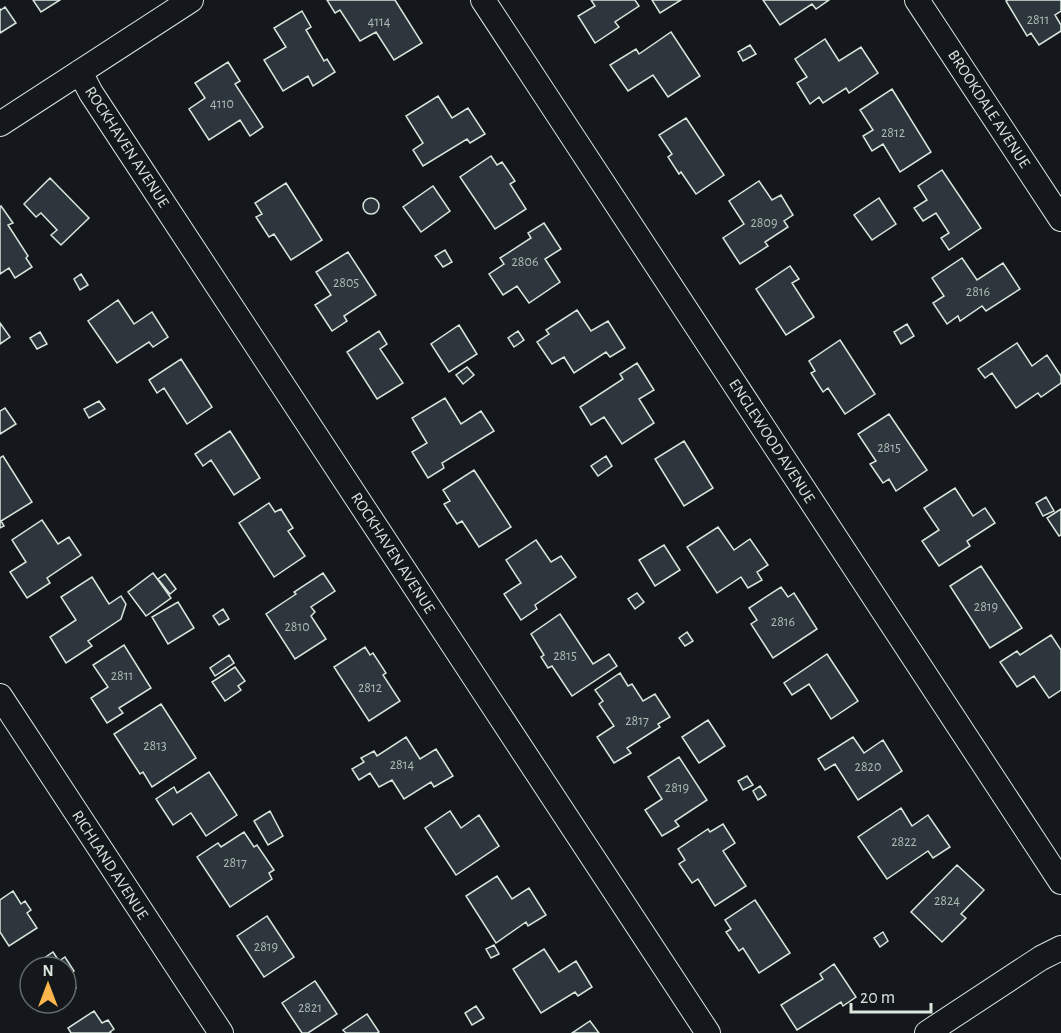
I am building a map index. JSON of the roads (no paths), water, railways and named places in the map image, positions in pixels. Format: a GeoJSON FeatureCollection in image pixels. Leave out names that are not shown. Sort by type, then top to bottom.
{"type":"FeatureCollection","features":[{"type":"Feature","properties":{"kind":"street"},"geometry":{"type":"LineString","coordinates":[[0,124],[191,0]]}},
{"type":"Feature","properties":{"kind":"street","name":"ENGLEWOOD AVENUE"},"geometry":{"type":"LineString","coordinates":[[483,0],[1061,882]]}},
{"type":"Feature","properties":{"kind":"street","name":"BROOKDALE AVENUE"},"geometry":{"type":"LineString","coordinates":[[918,0],[1061,219]]}},
{"type":"Feature","properties":{"kind":"street","name":"ROCKHAVEN AVENUE"},"geometry":{"type":"LineString","coordinates":[[80,72],[91,93],[708,1033]]}},
{"type":"Feature","properties":{"kind":"street","name":"RICHLAND AVENUE"},"geometry":{"type":"LineString","coordinates":[[0,696],[221,1033]]}},
{"type":"Feature","properties":{"kind":"street"},"geometry":{"type":"LineString","coordinates":[[927,1033],[1041,958],[1061,948]]}}]}
